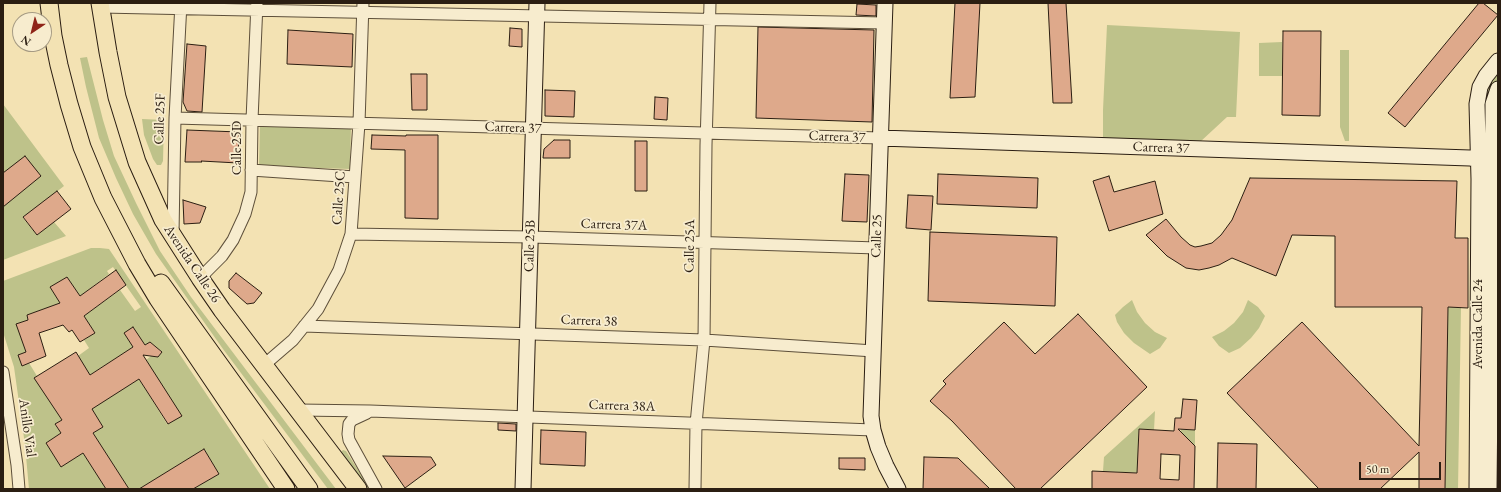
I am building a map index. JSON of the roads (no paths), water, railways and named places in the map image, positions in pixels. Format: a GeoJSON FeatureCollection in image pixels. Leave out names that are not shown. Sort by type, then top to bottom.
{"type":"FeatureCollection","features":[{"type":"Feature","properties":{"kind":"main road"},"geometry":{"type":"LineString","coordinates":[[50,3],[53,36],[59,65],[79,138],[90,170],[114,220],[137,264],[158,299],[286,489]]}},
{"type":"Feature","properties":{"kind":"main road","name":"Avenida Calle 26"},"geometry":{"type":"LineString","coordinates":[[100,5],[117,97],[137,162],[149,192],[172,237],[264,366],[358,489]]}},
{"type":"Feature","properties":{"kind":"main road"},"geometry":{"type":"LineString","coordinates":[[114,220],[182,311],[309,489]]}},
{"type":"Feature","properties":{"kind":"street","name":"Calle 25A"},"geometry":{"type":"LineString","coordinates":[[695,489],[696,424],[704,340],[704,244],[710,3]]}},
{"type":"Feature","properties":{"kind":"street","name":"Calle 25"},"geometry":{"type":"LineString","coordinates":[[884,3],[871,416],[878,447],[898,489]]}},
{"type":"Feature","properties":{"kind":"street"},"geometry":{"type":"LineString","coordinates":[[100,5],[537,10],[710,20],[884,23]]}},
{"type":"Feature","properties":{"kind":"street","name":"Calle 25F"},"geometry":{"type":"LineString","coordinates":[[172,237],[180,6]]}},
{"type":"Feature","properties":{"kind":"street","name":"Calle 25D"},"geometry":{"type":"LineString","coordinates":[[200,278],[222,256],[233,240],[245,214],[251,192],[252,120],[257,7]]}},
{"type":"Feature","properties":{"kind":"street","name":"Calle 25C"},"geometry":{"type":"LineString","coordinates":[[264,366],[293,340],[318,310],[330,290],[339,270],[351,234],[359,123],[363,8]]}},
{"type":"Feature","properties":{"kind":"street","name":"Calle 25B"},"geometry":{"type":"LineString","coordinates":[[523,489],[537,10]]}},
{"type":"Feature","properties":{"kind":"street"},"geometry":{"type":"LineString","coordinates":[[1490,162],[1478,95],[1480,87],[1486,76],[1498,61]]}},
{"type":"Feature","properties":{"kind":"street"},"geometry":{"type":"LineString","coordinates":[[1490,162],[1493,104],[1498,89]]}},
{"type":"Feature","properties":{"kind":"street","name":"Carrera 37"},"geometry":{"type":"LineString","coordinates":[[175,118],[880,138],[1462,158],[1490,162]]}},
{"type":"Feature","properties":{"kind":"street","name":"Avenida Calle 24"},"geometry":{"type":"LineString","coordinates":[[1489,489],[1494,438],[1490,162]]}},
{"type":"Feature","properties":{"kind":"street","name":"Avenida Calle 24"},"geometry":{"type":"LineString","coordinates":[[1477,489],[1490,162]]}},
{"type":"Feature","properties":{"kind":"street"},"geometry":{"type":"LineString","coordinates":[[252,170],[355,177]]}},
{"type":"Feature","properties":{"kind":"street","name":"Carrera 37A"},"geometry":{"type":"LineString","coordinates":[[351,234],[531,237],[704,244],[877,248]]}},
{"type":"Feature","properties":{"kind":"street","name":"Carrera 38"},"geometry":{"type":"LineString","coordinates":[[304,326],[704,340],[874,351]]}},
{"type":"Feature","properties":{"kind":"street","name":"Anillo Vial"},"geometry":{"type":"LineString","coordinates":[[3,372],[17,465],[19,489]]}},
{"type":"Feature","properties":{"kind":"street","name":"Carrera 38A"},"geometry":{"type":"LineString","coordinates":[[299,410],[370,411],[873,430]]}},
{"type":"Feature","properties":{"kind":"street","name":"Carrera 38A"},"geometry":{"type":"LineString","coordinates":[[370,411],[352,420],[349,424],[348,434],[349,440],[376,489]]}},
{"type":"Feature","properties":{"kind":"street","name":"Calle 25"},"geometry":{"type":"LineString","coordinates":[[886,466],[886,489]]}}]}
